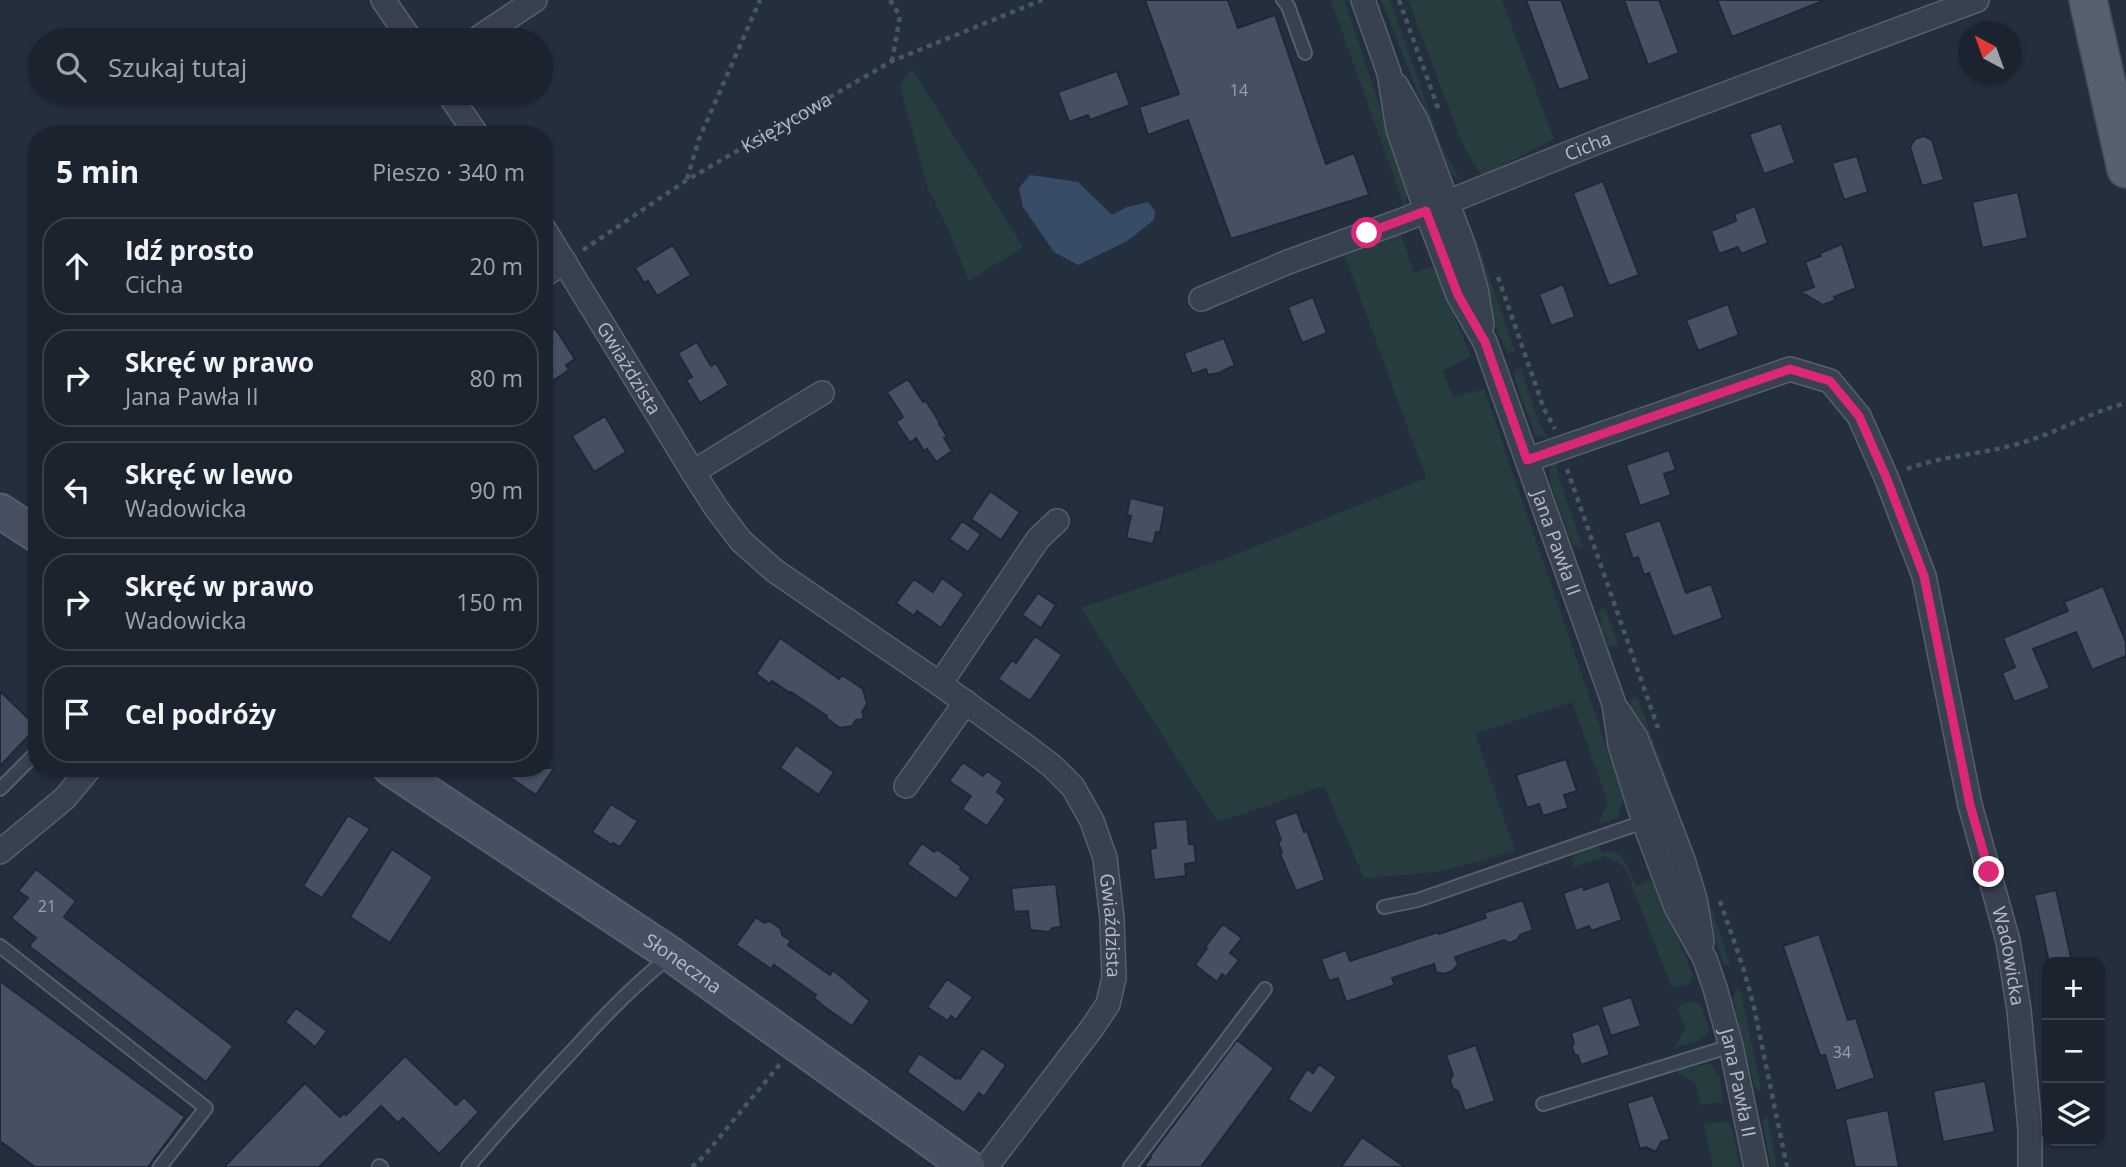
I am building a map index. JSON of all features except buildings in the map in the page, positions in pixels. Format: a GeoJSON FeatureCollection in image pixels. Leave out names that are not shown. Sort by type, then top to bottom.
{"type":"FeatureCollection","features":[{"type":"Feature","properties":{"kind":"main road"},"geometry":{"type":"LineString","coordinates":[[2088,0],[2111,77],[2126,169]]}},
{"type":"Feature","properties":{"kind":"street"},"geometry":{"type":"LineString","coordinates":[[383,0],[403,28]]}},
{"type":"Feature","properties":{"kind":"street"},"geometry":{"type":"LineString","coordinates":[[493,28],[535,0]]}},
{"type":"Feature","properties":{"kind":"street","name":"Jana Pawła II"},"geometry":{"type":"LineString","coordinates":[[1363,0],[1389,73],[1417,122],[1448,202],[1476,289],[1485,342],[1614,704],[1620,745],[1644,822],[1676,907],[1705,958]]}},
{"type":"Feature","properties":{"kind":"street","name":"Cicha"},"geometry":{"type":"LineString","coordinates":[[1201,299],[1288,262],[1426,211],[1602,140],[1977,0]]}},
{"type":"Feature","properties":{"kind":"street","name":"Jana Pawła II"},"geometry":{"type":"LineString","coordinates":[[1389,73],[1398,129],[1426,211],[1458,295],[1485,342]]}},
{"type":"Feature","properties":{"kind":"street"},"geometry":{"type":"LineString","coordinates":[[457,105],[472,126]]}},
{"type":"Feature","properties":{"kind":"street","name":"Gwiaździsta"},"geometry":{"type":"LineString","coordinates":[[553,243],[693,472],[741,541],[775,571],[966,702],[1052,766],[1073,788],[1092,821],[1105,858],[1114,949],[1114,978],[1108,1004],[986,1167]]}},
{"type":"Feature","properties":{"kind":"street"},"geometry":{"type":"LineString","coordinates":[[553,269],[565,262]]}},
{"type":"Feature","properties":{"kind":"street","name":"Wadowicka"},"geometry":{"type":"LineString","coordinates":[[1527,460],[1790,369],[1830,381],[1859,416],[1924,576],[1970,805],[2008,942],[2019,1010],[2030,1129],[2030,1167]]}},
{"type":"Feature","properties":{"kind":"street"},"geometry":{"type":"LineString","coordinates":[[693,472],[822,393]]}},
{"type":"Feature","properties":{"kind":"street"},"geometry":{"type":"LineString","coordinates":[[0,511],[28,530]]}},
{"type":"Feature","properties":{"kind":"street"},"geometry":{"type":"LineString","coordinates":[[940,684],[1038,539],[1057,521]]}},
{"type":"Feature","properties":{"kind":"street"},"geometry":{"type":"LineString","coordinates":[[906,786],[966,702]]}},
{"type":"Feature","properties":{"kind":"street","name":"Jana Pawła II"},"geometry":{"type":"LineString","coordinates":[[1614,704],[1636,738],[1695,899],[1705,958],[1731,1046],[1756,1167]]}},
{"type":"Feature","properties":{"kind":"street"},"geometry":{"type":"LineString","coordinates":[[0,852],[65,798],[82,777]]}},
{"type":"Feature","properties":{"kind":"street","name":"Słoneczna"},"geometry":{"type":"LineString","coordinates":[[404,777],[672,955],[968,1167]]}},
{"type":"Feature","properties":{"kind":"lane"},"geometry":{"type":"LineString","coordinates":[[1283,0],[1288,6],[1306,53]]}},
{"type":"Feature","properties":{"kind":"lane"},"geometry":{"type":"LineString","coordinates":[[0,789],[28,761]]}},
{"type":"Feature","properties":{"kind":"lane"},"geometry":{"type":"LineString","coordinates":[[1384,907],[1418,900],[1666,814]]}},
{"type":"Feature","properties":{"kind":"lane"},"geometry":{"type":"LineString","coordinates":[[0,946],[206,1108],[160,1167]]}},
{"type":"Feature","properties":{"kind":"lane"},"geometry":{"type":"LineString","coordinates":[[468,1167],[521,1105],[595,1026],[632,988],[672,955]]}},
{"type":"Feature","properties":{"kind":"lane"},"geometry":{"type":"LineString","coordinates":[[1130,1167],[1265,989]]}},
{"type":"Feature","properties":{"kind":"lane"},"geometry":{"type":"LineString","coordinates":[[1543,1104],[1731,1046]]}},
{"type":"Feature","properties":{"kind":"path"},"geometry":{"type":"LineString","coordinates":[[687,180],[699,139],[760,0]]}},
{"type":"Feature","properties":{"kind":"path"},"geometry":{"type":"LineString","coordinates":[[890,0],[900,16],[892,61]]}},
{"type":"Feature","properties":{"kind":"path","name":"Księżycowa"},"geometry":{"type":"LineString","coordinates":[[565,262],[687,180],[892,61],[1042,0]]}},
{"type":"Feature","properties":{"kind":"path"},"geometry":{"type":"LineString","coordinates":[[1399,0],[1439,113]]}},
{"type":"Feature","properties":{"kind":"path"},"geometry":{"type":"LineString","coordinates":[[1498,276],[1548,418],[1562,436]]}},
{"type":"Feature","properties":{"kind":"path"},"geometry":{"type":"LineString","coordinates":[[1886,477],[1922,464],[2024,442],[2051,433],[2103,409],[2126,403]]}},
{"type":"Feature","properties":{"kind":"path"},"geometry":{"type":"LineString","coordinates":[[1567,461],[1567,474],[1646,694]]}},
{"type":"Feature","properties":{"kind":"path"},"geometry":{"type":"LineString","coordinates":[[1743,967],[1754,1007],[1787,1167]]}},
{"type":"Feature","properties":{"kind":"path"},"geometry":{"type":"LineString","coordinates":[[692,1167],[796,1044]]}},
{"type":"Feature","properties":{"kind":"green space"},"geometry":{"type":"Polygon","coordinates":[[[1331,0],[1344,0],[1409,192],[1404,206],[1331,0]]]}},
{"type":"Feature","properties":{"kind":"green space"},"geometry":{"type":"Polygon","coordinates":[[[1381,0],[1390,0],[1442,147],[1459,178],[1452,175],[1440,148],[1381,0]]]}},
{"type":"Feature","properties":{"kind":"green space"},"geometry":{"type":"Polygon","coordinates":[[[1408,0],[1502,0],[1554,139],[1482,176],[1463,145],[1408,0]]]}},
{"type":"Feature","properties":{"kind":"green space"},"geometry":{"type":"Polygon","coordinates":[[[912,69],[1023,247],[969,281],[952,237],[927,186],[900,85],[912,69]]]}},
{"type":"Feature","properties":{"kind":"green space"},"geometry":{"type":"Polygon","coordinates":[[[1399,229],[1414,273],[1433,266],[1471,356],[1443,371],[1453,397],[1484,389],[1624,798],[1617,818],[1598,825],[1608,802],[1572,702],[1475,734],[1515,851],[1438,872],[1364,878],[1324,786],[1218,822],[1081,608],[1227,558],[1426,478],[1344,253],[1399,229]]]}},
{"type":"Feature","properties":{"kind":"green space"},"geometry":{"type":"Polygon","coordinates":[[[1480,250],[1515,352],[1507,353],[1498,331],[1473,251],[1480,250]]]}},
{"type":"Feature","properties":{"kind":"green space"},"geometry":{"type":"Polygon","coordinates":[[[1521,368],[1539,423],[1548,439],[1535,435],[1514,377],[1515,371],[1521,368]]]}},
{"type":"Feature","properties":{"kind":"green space"},"geometry":{"type":"Polygon","coordinates":[[[1556,459],[1559,478],[1583,548],[1573,545],[1550,483],[1550,470],[1556,459]]]}},
{"type":"Feature","properties":{"kind":"green space"},"geometry":{"type":"Polygon","coordinates":[[[1605,607],[1619,647],[1608,646],[1600,625],[1602,620],[1598,612],[1605,607]]]}},
{"type":"Feature","properties":{"kind":"green space"},"geometry":{"type":"Polygon","coordinates":[[[1637,696],[1692,847],[1687,849],[1632,711],[1630,700],[1637,696]]]}},
{"type":"Feature","properties":{"kind":"green space"},"geometry":{"type":"Polygon","coordinates":[[[1597,844],[1603,852],[1610,851],[1621,857],[1636,886],[1654,879],[1693,976],[1689,984],[1672,988],[1625,867],[1605,856],[1574,867],[1572,859],[1578,853],[1597,844]]]}},
{"type":"Feature","properties":{"kind":"green space"},"geometry":{"type":"Polygon","coordinates":[[[1692,862],[1696,862],[1731,967],[1723,964],[1692,862]]]}},
{"type":"Feature","properties":{"kind":"green space"},"geometry":{"type":"Polygon","coordinates":[[[1740,988],[1762,1092],[1755,1088],[1733,999],[1736,990],[1740,988]]]}},
{"type":"Feature","properties":{"kind":"green space"},"geometry":{"type":"Polygon","coordinates":[[[1694,1001],[1701,1004],[1709,1030],[1701,1040],[1674,1048],[1686,1027],[1677,1007],[1694,1001]]]}},
{"type":"Feature","properties":{"kind":"green space"},"geometry":{"type":"Polygon","coordinates":[[[1710,1063],[1720,1076],[1723,1102],[1701,1105],[1696,1084],[1676,1071],[1710,1063]]]}},
{"type":"Feature","properties":{"kind":"green space"},"geometry":{"type":"Polygon","coordinates":[[[1767,1115],[1777,1167],[1771,1167],[1762,1121],[1767,1115]]]}},
{"type":"Feature","properties":{"kind":"green space"},"geometry":{"type":"Polygon","coordinates":[[[1726,1121],[1732,1127],[1740,1167],[1713,1167],[1704,1125],[1726,1121]]]}},
{"type":"Feature","properties":{"kind":"water"},"geometry":{"type":"Polygon","coordinates":[[[1030,175],[1078,182],[1112,215],[1127,207],[1148,202],[1155,211],[1154,220],[1127,241],[1078,265],[1054,252],[1023,207],[1019,188],[1030,175]]]}},
{"type":"Feature","properties":{"kind":"route"},"geometry":{"type":"LineString","coordinates":[[1367,233],[1426,211],[1458,295],[1485,342],[1527,460],[1790,369],[1830,381],[1859,416],[1924,576],[1970,805],[1989,872]]}}]}
